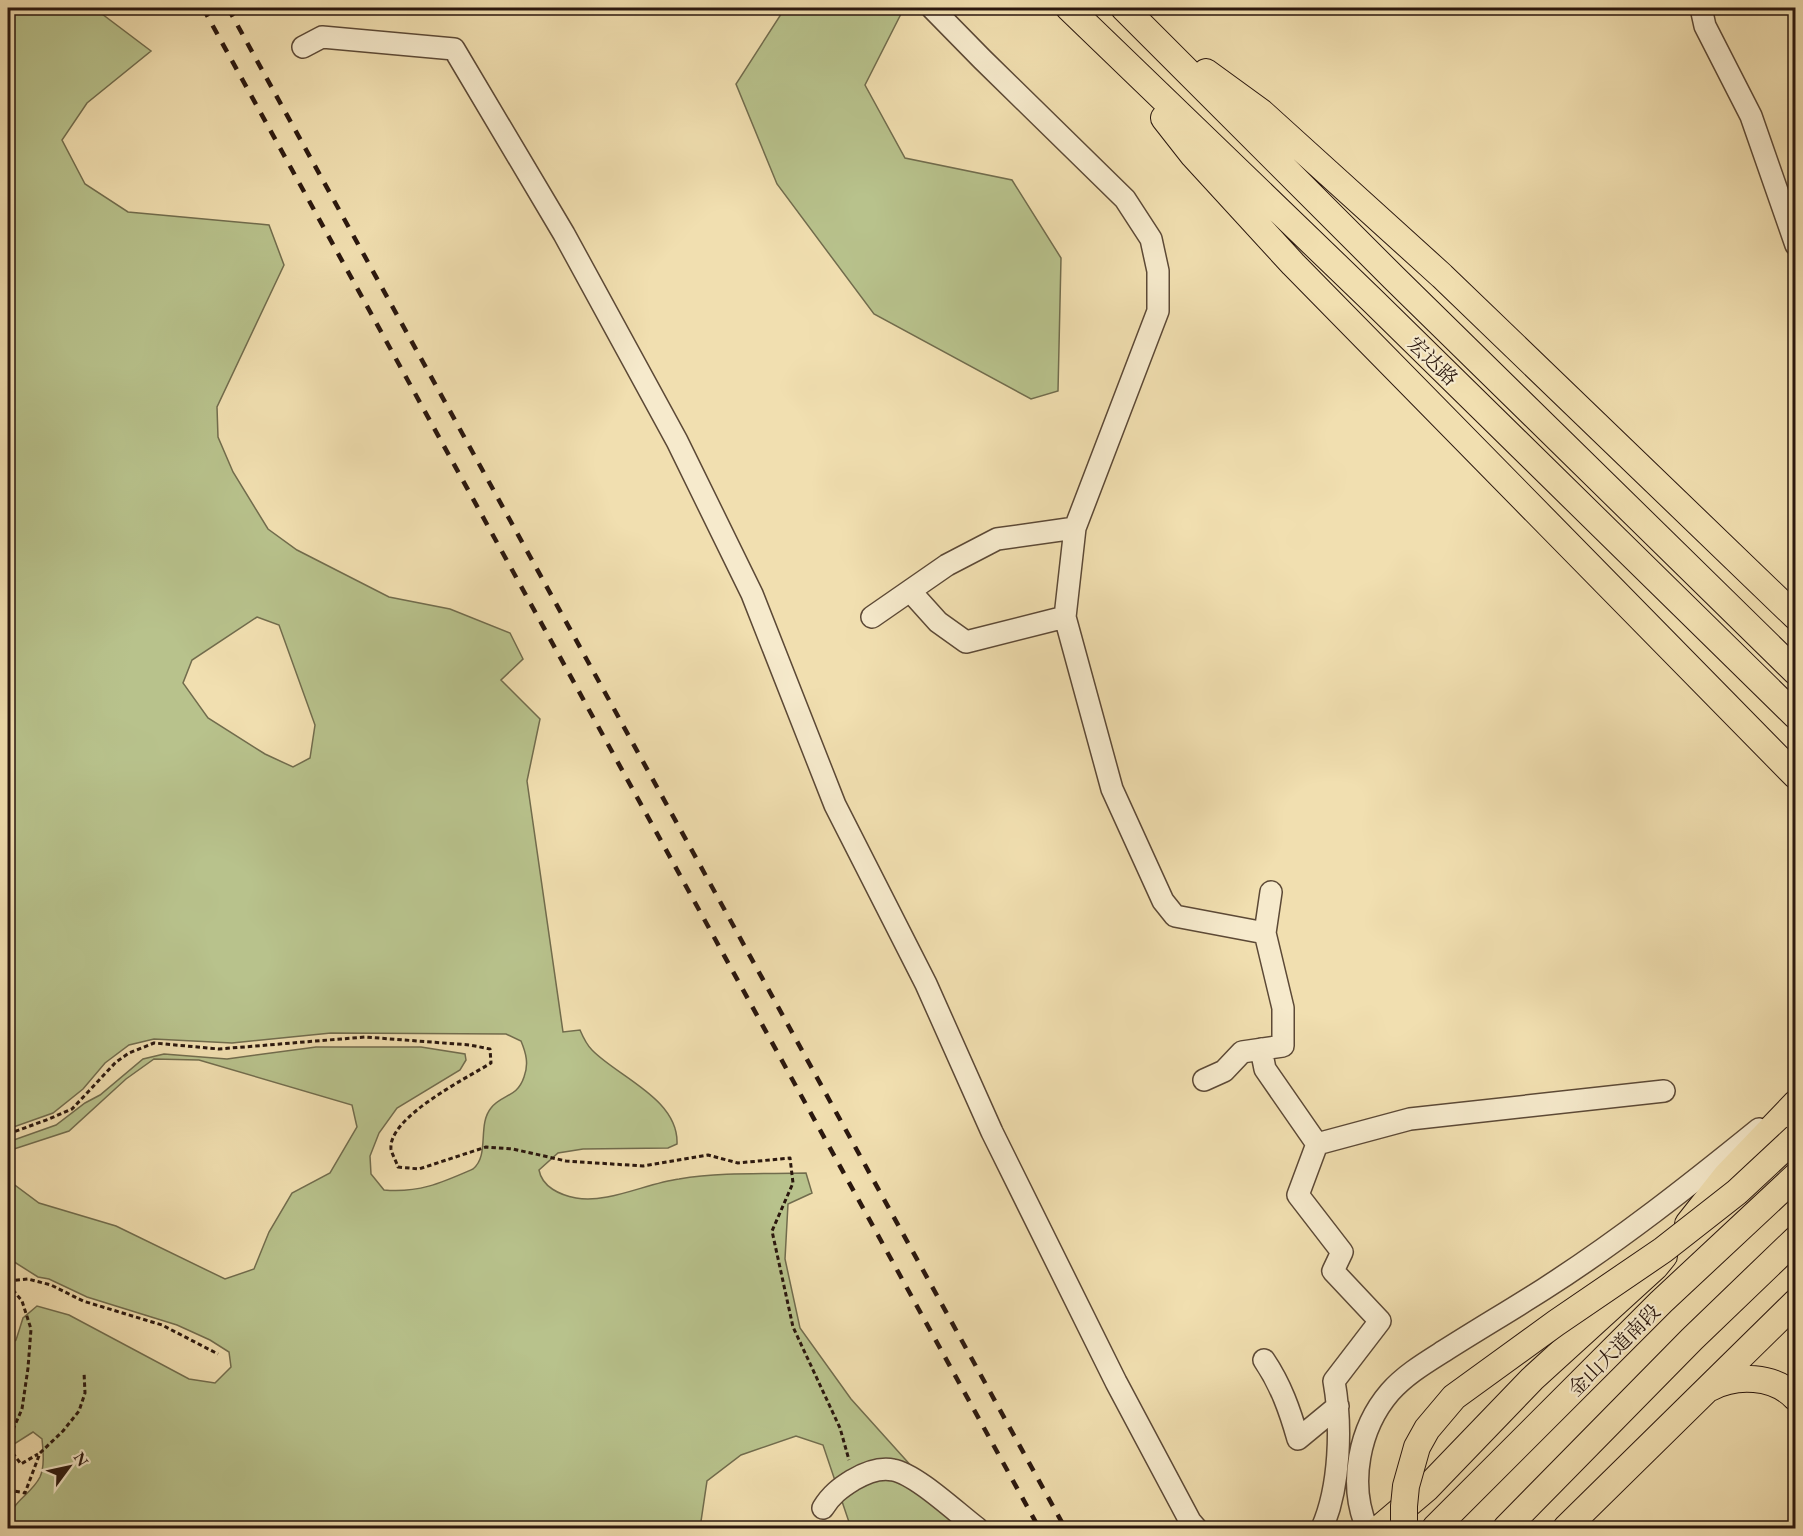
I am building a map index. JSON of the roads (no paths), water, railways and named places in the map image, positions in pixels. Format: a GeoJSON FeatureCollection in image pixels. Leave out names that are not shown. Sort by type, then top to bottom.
{"type":"FeatureCollection","features":[{"type":"Feature","properties":{"kind":"main road","name":"宏达路"},"geometry":{"type":"LineString","coordinates":[[1069,8],[1374,302],[1796,716]]}},
{"type":"Feature","properties":{"kind":"main road","name":"宏达路"},"geometry":{"type":"LineString","coordinates":[[1124,8],[1796,672]]}},
{"type":"Feature","properties":{"kind":"main road"},"geometry":{"type":"LineString","coordinates":[[1146,30],[1269,119],[1442,276],[1796,617]]}},
{"type":"Feature","properties":{"kind":"main road"},"geometry":{"type":"LineString","coordinates":[[1117,55],[1192,155],[1293,264],[1796,776]]}},
{"type":"Feature","properties":{"kind":"main road"},"geometry":{"type":"LineString","coordinates":[[1380,1528],[1427,1488],[1532,1379],[1655,1267],[1726,1176],[1796,1103]]}},
{"type":"Feature","properties":{"kind":"main road"},"geometry":{"type":"LineString","coordinates":[[1404,1528],[1404,1506],[1410,1467],[1427,1429],[1454,1397],[1556,1323],[1663,1250],[1737,1192],[1796,1137]]}},
{"type":"Feature","properties":{"kind":"main road","name":"金山大道南段"},"geometry":{"type":"LineString","coordinates":[[1435,1528],[1661,1302],[1796,1176]]}},
{"type":"Feature","properties":{"kind":"main road"},"geometry":{"type":"LineString","coordinates":[[1506,1528],[1692,1339],[1796,1239]]}},
{"type":"Feature","properties":{"kind":"main road"},"geometry":{"type":"LineString","coordinates":[[1566,1528],[1796,1302]]}},
{"type":"Feature","properties":{"kind":"main road"},"geometry":{"type":"LineString","coordinates":[[1702,1393],[1725,1381],[1751,1378],[1784,1388],[1796,1398]]}},
{"type":"Feature","properties":{"kind":"street"},"geometry":{"type":"LineString","coordinates":[[932,8],[1125,199],[1151,239],[1158,271],[1158,311],[1075,528],[1065,617],[1112,789],[1163,901],[1175,916],[1266,933]]}},
{"type":"Feature","properties":{"kind":"street"},"geometry":{"type":"LineString","coordinates":[[1701,8],[1705,26],[1751,116],[1796,245]]}},
{"type":"Feature","properties":{"kind":"street"},"geometry":{"type":"LineString","coordinates":[[303,47],[322,37],[454,50],[564,234],[677,441],[752,594],[835,805],[926,984],[992,1132],[1116,1382],[1190,1521],[1196,1528]]}},
{"type":"Feature","properties":{"kind":"street"},"geometry":{"type":"LineString","coordinates":[[872,617],[947,565],[997,539],[1075,528]]}},
{"type":"Feature","properties":{"kind":"street"},"geometry":{"type":"LineString","coordinates":[[911,592],[938,622],[966,642],[1065,617]]}},
{"type":"Feature","properties":{"kind":"street"},"geometry":{"type":"LineString","coordinates":[[1204,1080],[1224,1071],[1242,1052],[1283,1047],[1283,1008],[1266,933],[1271,892]]}},
{"type":"Feature","properties":{"kind":"street"},"geometry":{"type":"LineString","coordinates":[[1261,1049],[1265,1070],[1317,1144]]}},
{"type":"Feature","properties":{"kind":"street"},"geometry":{"type":"LineString","coordinates":[[1317,1144],[1410,1119],[1664,1091]]}},
{"type":"Feature","properties":{"kind":"street"},"geometry":{"type":"LineString","coordinates":[[1367,1528],[1358,1492],[1359,1466],[1364,1440],[1379,1406],[1397,1385],[1419,1367],[1546,1288],[1635,1226],[1796,1099]]}},
{"type":"Feature","properties":{"kind":"street"},"geometry":{"type":"LineString","coordinates":[[1317,1144],[1298,1195],[1342,1252],[1333,1271],[1380,1321],[1334,1381],[1338,1406],[1334,1496],[1322,1528]]}},
{"type":"Feature","properties":{"kind":"street"},"geometry":{"type":"LineString","coordinates":[[1264,1360],[1290,1409],[1298,1439],[1338,1406]]}},
{"type":"Feature","properties":{"kind":"street"},"geometry":{"type":"LineString","coordinates":[[823,1508],[830,1497],[854,1480],[878,1470],[893,1469],[909,1476],[977,1528]]}},
{"type":"Feature","properties":{"kind":"railway"},"geometry":{"type":"LineString","coordinates":[[203,8],[1039,1528]]}},
{"type":"Feature","properties":{"kind":"railway"},"geometry":{"type":"LineString","coordinates":[[228,8],[1065,1528]]}}]}
